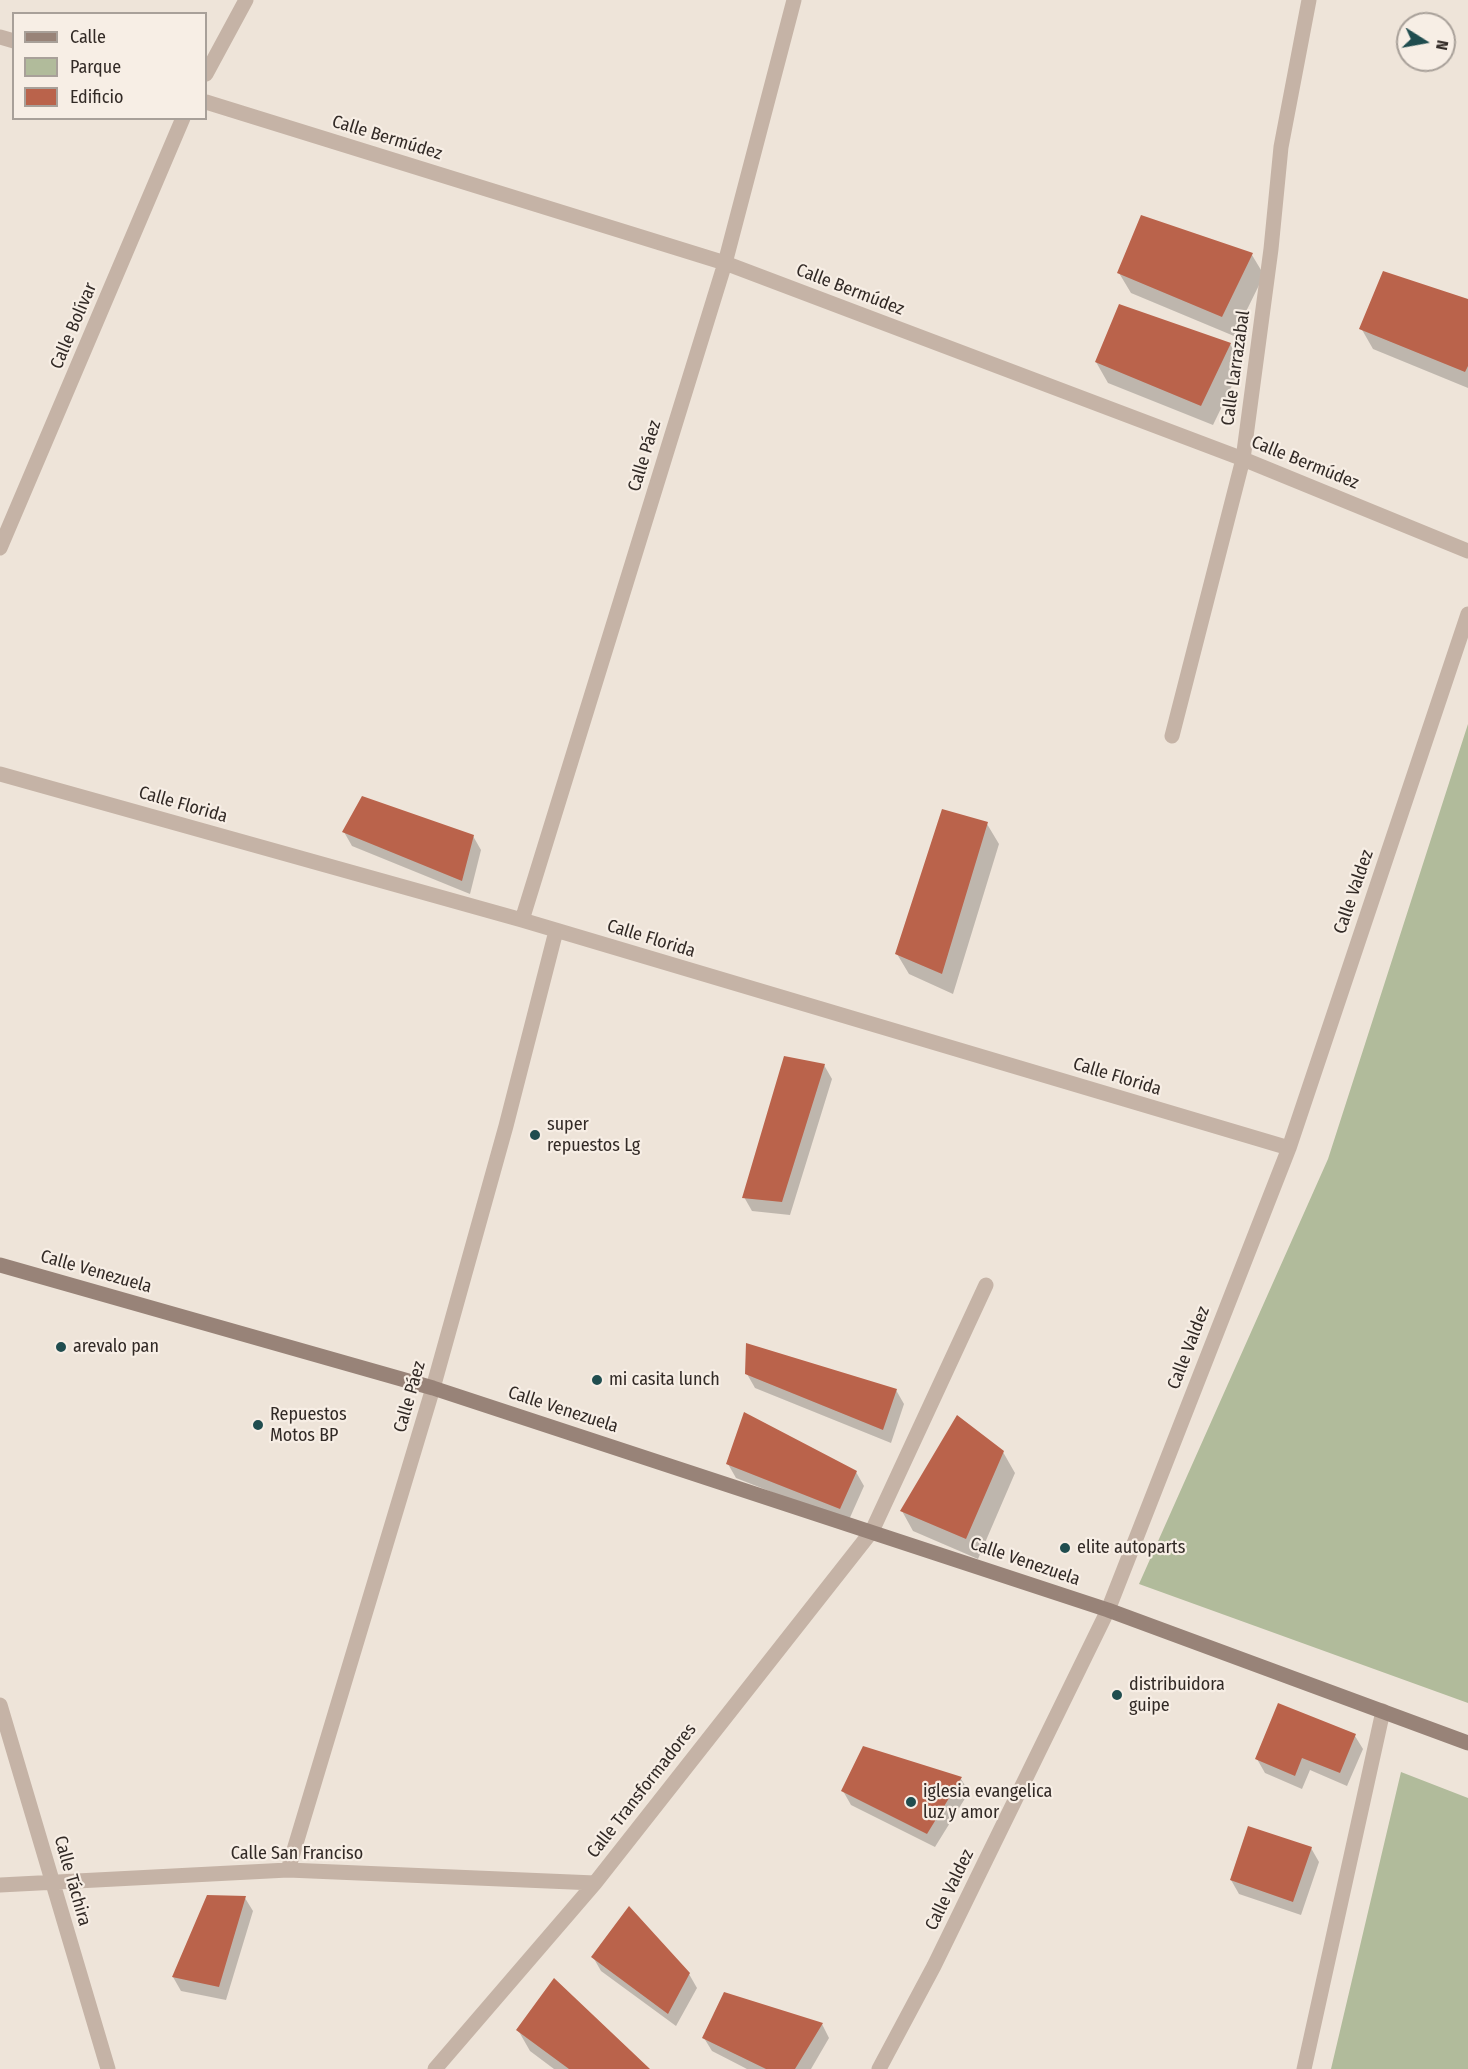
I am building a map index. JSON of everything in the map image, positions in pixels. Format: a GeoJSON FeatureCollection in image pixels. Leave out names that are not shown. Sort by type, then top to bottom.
{"type":"FeatureCollection","features":[{"type":"Feature","properties":{"kind":"street"},"geometry":{"type":"LineString","coordinates":[[207,72],[246,0]]}},
{"type":"Feature","properties":{"kind":"street","name":"Calle Páez"},"geometry":{"type":"LineString","coordinates":[[522,921],[724,263],[794,0]]}},
{"type":"Feature","properties":{"kind":"street","name":"Calle Larrazabal"},"geometry":{"type":"LineString","coordinates":[[1172,736],[1244,459],[1271,249],[1281,147],[1309,0]]}},
{"type":"Feature","properties":{"kind":"street","name":"Calle Bermúdez"},"geometry":{"type":"LineString","coordinates":[[207,102],[724,263],[1244,459],[1468,551]]}},
{"type":"Feature","properties":{"kind":"street","name":"Calle Bolívar"},"geometry":{"type":"LineString","coordinates":[[0,548],[182,120]]}},
{"type":"Feature","properties":{"kind":"street","name":"Calle Valdez"},"geometry":{"type":"LineString","coordinates":[[879,2069],[934,1966],[1108,1610],[1289,1148],[1468,614]]}},
{"type":"Feature","properties":{"kind":"street","name":"Calle Florida"},"geometry":{"type":"LineString","coordinates":[[0,774],[522,921],[1289,1148]]}},
{"type":"Feature","properties":{"kind":"street","name":"Calle Páez"},"geometry":{"type":"LineString","coordinates":[[288,1870],[433,1388],[506,1126],[556,931]]}},
{"type":"Feature","properties":{"kind":"street","name":"Calle Venezuela"},"geometry":{"type":"LineString","coordinates":[[0,1265],[433,1388],[1108,1610],[1468,1743]]}},
{"type":"Feature","properties":{"kind":"street","name":"Calle Transformadores"},"geometry":{"type":"LineString","coordinates":[[435,2069],[595,1883],[872,1531],[986,1285]]}},
{"type":"Feature","properties":{"kind":"street","name":"Calle Táchira"},"geometry":{"type":"LineString","coordinates":[[0,1705],[108,2069]]}},
{"type":"Feature","properties":{"kind":"street"},"geometry":{"type":"LineString","coordinates":[[1304,2069],[1383,1711]]}},
{"type":"Feature","properties":{"kind":"street","name":"Calle San Franciso"},"geometry":{"type":"LineString","coordinates":[[0,1885],[288,1870],[595,1883]]}},
{"type":"Feature","properties":{"kind":"green space"},"geometry":{"type":"Polygon","coordinates":[[[1468,724],[1468,1703],[1139,1584],[1328,1159],[1468,724]]]}},
{"type":"Feature","properties":{"kind":"green space"},"geometry":{"type":"Polygon","coordinates":[[[1401,1772],[1468,1798],[1468,2069],[1331,2069],[1401,1772]]]}},
{"type":"Feature","properties":{"kind":"building"},"geometry":{"type":"Polygon","coordinates":[[[1141,215],[1253,253],[1222,317],[1117,273],[1141,215]]]}},
{"type":"Feature","properties":{"kind":"building"},"geometry":{"type":"Polygon","coordinates":[[[1383,271],[1468,299],[1468,366],[1465,372],[1359,329],[1383,271]]]}},
{"type":"Feature","properties":{"kind":"building"},"geometry":{"type":"Polygon","coordinates":[[[1119,304],[1231,343],[1201,406],[1095,362],[1119,304]]]}},
{"type":"Feature","properties":{"kind":"building"},"geometry":{"type":"Polygon","coordinates":[[[362,796],[474,835],[462,881],[342,832],[362,796]]]}},
{"type":"Feature","properties":{"kind":"building"},"geometry":{"type":"Polygon","coordinates":[[[942,809],[988,822],[942,974],[895,954],[942,809]]]}},
{"type":"Feature","properties":{"kind":"building"},"geometry":{"type":"Polygon","coordinates":[[[784,1056],[825,1064],[782,1202],[742,1198],[784,1056]]]}},
{"type":"Feature","properties":{"kind":"building"},"geometry":{"type":"Polygon","coordinates":[[[746,1343],[897,1389],[883,1430],[745,1374],[746,1343]]]}},
{"type":"Feature","properties":{"kind":"building"},"geometry":{"type":"Polygon","coordinates":[[[744,1412],[857,1471],[840,1509],[726,1464],[744,1412]]]}},
{"type":"Feature","properties":{"kind":"building"},"geometry":{"type":"Polygon","coordinates":[[[957,1415],[1004,1451],[966,1539],[900,1511],[957,1415]]]}},
{"type":"Feature","properties":{"kind":"building"},"geometry":{"type":"Polygon","coordinates":[[[1278,1703],[1356,1734],[1340,1773],[1302,1758],[1295,1776],[1255,1759],[1278,1703]]]}},
{"type":"Feature","properties":{"kind":"building"},"geometry":{"type":"Polygon","coordinates":[[[863,1746],[962,1777],[927,1834],[841,1791],[863,1746]]]}},
{"type":"Feature","properties":{"kind":"building"},"geometry":{"type":"Polygon","coordinates":[[[1248,1826],[1312,1847],[1293,1902],[1230,1880],[1248,1826]]]}},
{"type":"Feature","properties":{"kind":"building"},"geometry":{"type":"Polygon","coordinates":[[[207,1895],[246,1896],[219,1987],[172,1977],[207,1895]]]}},
{"type":"Feature","properties":{"kind":"building"},"geometry":{"type":"Polygon","coordinates":[[[629,1906],[690,1973],[668,2014],[591,1957],[629,1906]]]}},
{"type":"Feature","properties":{"kind":"building"},"geometry":{"type":"Polygon","coordinates":[[[554,1978],[650,2069],[569,2069],[516,2030],[554,1978]]]}},
{"type":"Feature","properties":{"kind":"building"},"geometry":{"type":"Polygon","coordinates":[[[724,1992],[823,2023],[795,2069],[766,2069],[702,2038],[724,1992]]]}},
{"type":"Feature","properties":{"kind":"place","name":"super repuestos Lg"},"geometry":{"type":"Point","coordinates":[535,1135]}},
{"type":"Feature","properties":{"kind":"place","name":"arevalo pan"},"geometry":{"type":"Point","coordinates":[61,1347]}},
{"type":"Feature","properties":{"kind":"place","name":"mi casita lunch"},"geometry":{"type":"Point","coordinates":[597,1380]}},
{"type":"Feature","properties":{"kind":"place","name":"Repuestos Motos BP"},"geometry":{"type":"Point","coordinates":[258,1425]}},
{"type":"Feature","properties":{"kind":"place","name":"elite autoparts"},"geometry":{"type":"Point","coordinates":[1065,1548]}},
{"type":"Feature","properties":{"kind":"place","name":"distribuidora guipe"},"geometry":{"type":"Point","coordinates":[1117,1695]}},
{"type":"Feature","properties":{"kind":"place","name":"iglesia evangelica luz y amor"},"geometry":{"type":"Point","coordinates":[911,1802]}}]}
